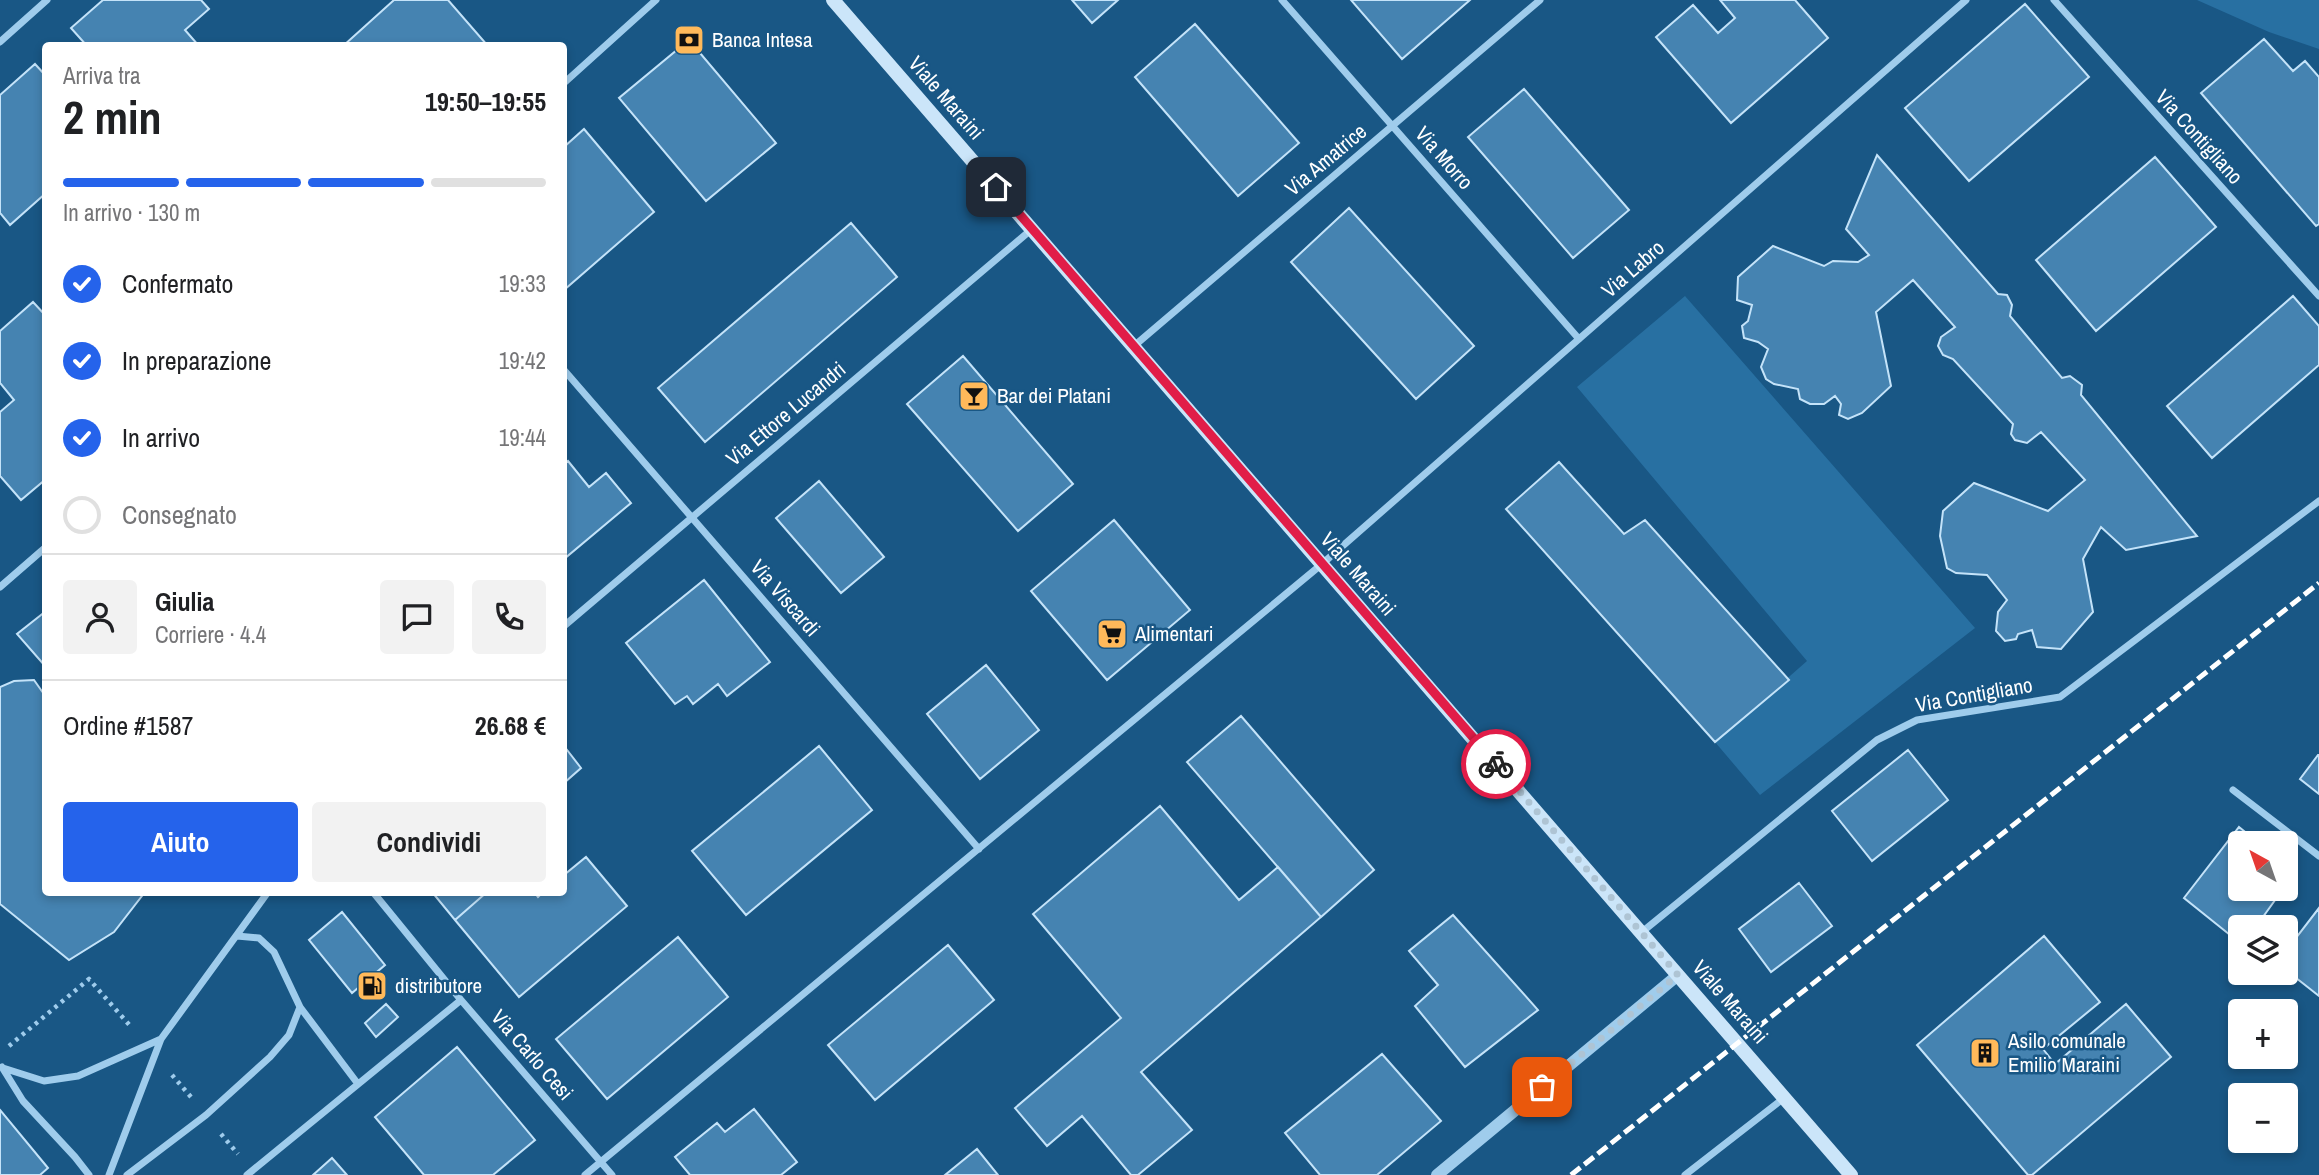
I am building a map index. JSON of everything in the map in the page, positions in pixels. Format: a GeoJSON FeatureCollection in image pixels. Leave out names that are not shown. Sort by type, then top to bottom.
{"type":"FeatureCollection","features":[{"type":"Feature","properties":{"kind":"main road","name":"Viale Maraini"},"geometry":{"type":"LineString","coordinates":[[833,0],[1851,1175]]}},
{"type":"Feature","properties":{"kind":"street"},"geometry":{"type":"LineString","coordinates":[[0,42],[47,0]]}},
{"type":"Feature","properties":{"kind":"street"},"geometry":{"type":"LineString","coordinates":[[567,80],[656,0]]}},
{"type":"Feature","properties":{"kind":"street","name":"Via Morro"},"geometry":{"type":"LineString","coordinates":[[1282,0],[1579,339]]}},
{"type":"Feature","properties":{"kind":"street","name":"Via Amatrice"},"geometry":{"type":"LineString","coordinates":[[1134,346],[1540,0]]}},
{"type":"Feature","properties":{"kind":"street","name":"Via Labro"},"geometry":{"type":"LineString","coordinates":[[585,1175],[1322,564],[1966,0]]}},
{"type":"Feature","properties":{"kind":"street","name":"Via Contigliano"},"geometry":{"type":"LineString","coordinates":[[2054,0],[2319,296]]}},
{"type":"Feature","properties":{"kind":"street","name":"Via Ettore Lucandri"},"geometry":{"type":"LineString","coordinates":[[567,623],[1032,229]]}},
{"type":"Feature","properties":{"kind":"street","name":"Via Viscardi"},"geometry":{"type":"LineString","coordinates":[[567,373],[979,849]]}},
{"type":"Feature","properties":{"kind":"street","name":"Via Contigliano"},"geometry":{"type":"LineString","coordinates":[[1642,932],[1877,740],[1917,720],[2060,697],[2319,501]]}},
{"type":"Feature","properties":{"kind":"street"},"geometry":{"type":"LineString","coordinates":[[0,587],[42,550]]}},
{"type":"Feature","properties":{"kind":"street"},"geometry":{"type":"LineString","coordinates":[[2233,790],[2319,856]]}},
{"type":"Feature","properties":{"kind":"street"},"geometry":{"type":"LineString","coordinates":[[109,1175],[161,1039],[265,896]]}},
{"type":"Feature","properties":{"kind":"street","name":"Via Carlo Cesi"},"geometry":{"type":"LineString","coordinates":[[376,896],[461,1000],[612,1175]]}},
{"type":"Feature","properties":{"kind":"street"},"geometry":{"type":"LineString","coordinates":[[237,936],[259,938],[274,952],[300,1007],[358,1084]]}},
{"type":"Feature","properties":{"kind":"street"},"geometry":{"type":"LineString","coordinates":[[1437,1175],[1678,975]]}},
{"type":"Feature","properties":{"kind":"street"},"geometry":{"type":"LineString","coordinates":[[247,1175],[461,1000]]}},
{"type":"Feature","properties":{"kind":"street"},"geometry":{"type":"LineString","coordinates":[[127,1175],[206,1115],[271,1057],[289,1035],[300,1007]]}},
{"type":"Feature","properties":{"kind":"street"},"geometry":{"type":"LineString","coordinates":[[2,1066],[44,1082],[78,1076],[161,1039]]}},
{"type":"Feature","properties":{"kind":"street"},"geometry":{"type":"LineString","coordinates":[[2,1066],[23,1101],[89,1175]]}},
{"type":"Feature","properties":{"kind":"street"},"geometry":{"type":"LineString","coordinates":[[1685,1175],[1784,1097]]}},
{"type":"Feature","properties":{"kind":"shaded area"},"geometry":{"type":"Polygon","coordinates":[[[2197,0],[2319,0],[2319,49],[2269,32],[2197,0]]]}},
{"type":"Feature","properties":{"kind":"shaded area"},"geometry":{"type":"Polygon","coordinates":[[[1685,296],[1975,628],[1760,795],[1715,742],[1807,661],[1577,387],[1685,296]]]}},
{"type":"Feature","properties":{"kind":"building"},"geometry":{"type":"Polygon","coordinates":[[[103,0],[201,0],[209,9],[185,30],[196,42],[83,42],[71,28],[103,0]]]}},
{"type":"Feature","properties":{"kind":"building"},"geometry":{"type":"Polygon","coordinates":[[[394,0],[448,0],[485,42],[347,42],[394,0]]]}},
{"type":"Feature","properties":{"kind":"building"},"geometry":{"type":"Polygon","coordinates":[[[1072,0],[1118,0],[1092,23],[1072,0]]]}},
{"type":"Feature","properties":{"kind":"building"},"geometry":{"type":"Polygon","coordinates":[[[1351,0],[1470,0],[1402,59],[1351,0]]]}},
{"type":"Feature","properties":{"kind":"building"},"geometry":{"type":"Polygon","coordinates":[[[1720,0],[1795,0],[1828,38],[1731,123],[1656,37],[1693,5],[1718,33],[1735,18],[1720,0]]]}},
{"type":"Feature","properties":{"kind":"building"},"geometry":{"type":"Polygon","coordinates":[[[2025,4],[2089,77],[1969,181],[1905,108],[2025,4]]]}},
{"type":"Feature","properties":{"kind":"building"},"geometry":{"type":"Polygon","coordinates":[[[1195,24],[1299,143],[1238,196],[1135,77],[1195,24]]]}},
{"type":"Feature","properties":{"kind":"building"},"geometry":{"type":"Polygon","coordinates":[[[2264,39],[2293,71],[2305,61],[2319,77],[2319,224],[2316,226],[2201,93],[2264,39]]]}},
{"type":"Feature","properties":{"kind":"building"},"geometry":{"type":"Polygon","coordinates":[[[689,40],[776,143],[706,201],[619,98],[689,40]]]}},
{"type":"Feature","properties":{"kind":"building"},"geometry":{"type":"Polygon","coordinates":[[[35,64],[42,72],[42,197],[10,225],[0,213],[0,95],[35,64]]]}},
{"type":"Feature","properties":{"kind":"building"},"geometry":{"type":"Polygon","coordinates":[[[1524,89],[1629,210],[1573,258],[1468,137],[1524,89]]]}},
{"type":"Feature","properties":{"kind":"building"},"geometry":{"type":"Polygon","coordinates":[[[584,129],[654,212],[567,287],[567,144],[584,129]]]}},
{"type":"Feature","properties":{"kind":"building"},"geometry":{"type":"Polygon","coordinates":[[[1877,155],[1998,294],[2007,295],[2012,305],[2010,316],[2062,378],[2070,376],[2082,385],[2081,395],[2197,536],[2126,550],[2101,527],[2083,559],[2093,612],[2061,649],[2037,647],[2032,630],[2018,634],[2016,639],[2005,641],[1996,631],[1998,612],[2007,600],[1987,575],[1956,573],[1947,568],[1940,536],[1943,511],[1974,483],[2048,511],[2085,480],[2041,432],[2027,443],[2015,440],[2011,434],[2013,424],[1953,359],[1943,355],[1938,346],[1941,337],[1955,327],[1913,280],[1876,312],[1891,386],[1862,413],[1848,419],[1839,415],[1841,404],[1835,396],[1824,404],[1810,404],[1800,399],[1798,389],[1774,384],[1766,379],[1761,367],[1768,349],[1758,342],[1744,338],[1742,326],[1748,321],[1752,305],[1737,300],[1738,277],[1773,246],[1824,266],[1833,261],[1858,262],[1869,255],[1846,229],[1877,155]]]}},
{"type":"Feature","properties":{"kind":"building"},"geometry":{"type":"Polygon","coordinates":[[[2155,157],[2216,227],[2096,331],[2036,260],[2155,157]]]}},
{"type":"Feature","properties":{"kind":"building"},"geometry":{"type":"Polygon","coordinates":[[[1349,208],[1474,346],[1416,399],[1291,262],[1349,208]]]}},
{"type":"Feature","properties":{"kind":"building"},"geometry":{"type":"Polygon","coordinates":[[[851,223],[897,277],[705,442],[658,388],[851,223]]]}},
{"type":"Feature","properties":{"kind":"building"},"geometry":{"type":"Polygon","coordinates":[[[2293,296],[2319,326],[2319,365],[2212,458],[2167,406],[2293,296]]]}},
{"type":"Feature","properties":{"kind":"building"},"geometry":{"type":"Polygon","coordinates":[[[33,302],[42,312],[42,482],[21,500],[0,476],[0,412],[14,400],[0,383],[0,331],[33,302]]]}},
{"type":"Feature","properties":{"kind":"building"},"geometry":{"type":"Polygon","coordinates":[[[963,356],[1073,484],[1018,531],[907,404],[963,356]]]}},
{"type":"Feature","properties":{"kind":"building"},"geometry":{"type":"Polygon","coordinates":[[[567,462],[589,487],[606,473],[631,503],[567,556],[567,462]]]}},
{"type":"Feature","properties":{"kind":"building"},"geometry":{"type":"Polygon","coordinates":[[[1559,462],[1624,534],[1645,520],[1789,680],[1715,742],[1506,509],[1559,462]]]}},
{"type":"Feature","properties":{"kind":"building"},"geometry":{"type":"Polygon","coordinates":[[[819,481],[884,557],[841,593],[776,518],[819,481]]]}},
{"type":"Feature","properties":{"kind":"building"},"geometry":{"type":"Polygon","coordinates":[[[1114,520],[1190,610],[1107,680],[1031,591],[1114,520]]]}},
{"type":"Feature","properties":{"kind":"building"},"geometry":{"type":"Polygon","coordinates":[[[704,580],[770,662],[727,696],[718,684],[693,704],[687,696],[675,704],[626,643],[704,580]]]}},
{"type":"Feature","properties":{"kind":"building"},"geometry":{"type":"Polygon","coordinates":[[[42,614],[42,662],[17,634],[42,614]]]}},
{"type":"Feature","properties":{"kind":"building"},"geometry":{"type":"Polygon","coordinates":[[[986,665],[1039,730],[980,779],[927,714],[986,665]]]}},
{"type":"Feature","properties":{"kind":"building"},"geometry":{"type":"Polygon","coordinates":[[[34,680],[42,691],[42,896],[142,896],[114,932],[69,960],[0,904],[0,687],[14,681],[34,680]]]}},
{"type":"Feature","properties":{"kind":"building"},"geometry":{"type":"Polygon","coordinates":[[[1241,716],[1374,870],[1321,917],[1187,762],[1241,716]]]}},
{"type":"Feature","properties":{"kind":"building"},"geometry":{"type":"Polygon","coordinates":[[[819,746],[872,810],[746,915],[692,851],[819,746]]]}},
{"type":"Feature","properties":{"kind":"building"},"geometry":{"type":"Polygon","coordinates":[[[567,750],[581,768],[567,780],[567,750]]]}},
{"type":"Feature","properties":{"kind":"building"},"geometry":{"type":"Polygon","coordinates":[[[1908,750],[1948,800],[1872,861],[1832,811],[1908,750]]]}},
{"type":"Feature","properties":{"kind":"building"},"geometry":{"type":"Polygon","coordinates":[[[2319,755],[2319,794],[2300,779],[2319,755]]]}},
{"type":"Feature","properties":{"kind":"building"},"geometry":{"type":"Polygon","coordinates":[[[1160,806],[1239,900],[1278,867],[1321,917],[1141,1072],[1192,1130],[1138,1175],[1131,1175],[1082,1116],[1047,1146],[1015,1108],[1121,1018],[1033,914],[1160,806]]]}},
{"type":"Feature","properties":{"kind":"building"},"geometry":{"type":"Polygon","coordinates":[[[2228,841],[2228,901],[2274,901],[2264,915],[2228,915],[2228,933],[2184,898],[2228,841]]]}},
{"type":"Feature","properties":{"kind":"building"},"geometry":{"type":"Polygon","coordinates":[[[586,857],[627,906],[519,997],[455,920],[482,896],[567,896],[567,873],[586,857]]]}},
{"type":"Feature","properties":{"kind":"building"},"geometry":{"type":"Polygon","coordinates":[[[1799,883],[1832,926],[1771,972],[1739,929],[1799,883]]]}},
{"type":"Feature","properties":{"kind":"building"},"geometry":{"type":"Polygon","coordinates":[[[435,896],[482,896],[455,920],[435,896]]]}},
{"type":"Feature","properties":{"kind":"building"},"geometry":{"type":"Polygon","coordinates":[[[2319,908],[2319,996],[2298,979],[2298,935],[2319,908]]]}},
{"type":"Feature","properties":{"kind":"building"},"geometry":{"type":"Polygon","coordinates":[[[342,912],[385,965],[352,993],[309,940],[342,912]]]}},
{"type":"Feature","properties":{"kind":"building"},"geometry":{"type":"Polygon","coordinates":[[[1453,915],[1538,1010],[1465,1067],[1415,1006],[1438,985],[1409,951],[1453,915]]]}},
{"type":"Feature","properties":{"kind":"building","name":"Asilo comunale Emilio Maraini"},"geometry":{"type":"Polygon","coordinates":[[[2044,936],[2100,1002],[2043,1049],[2055,1064],[2126,1004],[2171,1057],[2032,1175],[2028,1175],[1917,1045],[2044,936]]]}},
{"type":"Feature","properties":{"kind":"building"},"geometry":{"type":"Polygon","coordinates":[[[678,937],[728,997],[607,1099],[556,1039],[678,937]]]}},
{"type":"Feature","properties":{"kind":"building"},"geometry":{"type":"Polygon","coordinates":[[[948,945],[994,1000],[875,1100],[828,1045],[948,945]]]}},
{"type":"Feature","properties":{"kind":"building"},"geometry":{"type":"Polygon","coordinates":[[[386,1004],[398,1017],[376,1037],[365,1023],[386,1004]]]}},
{"type":"Feature","properties":{"kind":"building"},"geometry":{"type":"Polygon","coordinates":[[[457,1047],[535,1140],[493,1175],[424,1175],[375,1117],[457,1047]]]}},
{"type":"Feature","properties":{"kind":"building"},"geometry":{"type":"Polygon","coordinates":[[[1382,1054],[1441,1121],[1377,1175],[1320,1175],[1285,1133],[1382,1054]]]}},
{"type":"Feature","properties":{"kind":"building"},"geometry":{"type":"Polygon","coordinates":[[[754,1109],[797,1162],[781,1175],[690,1175],[675,1157],[717,1123],[725,1132],[754,1109]]]}},
{"type":"Feature","properties":{"kind":"building"},"geometry":{"type":"Polygon","coordinates":[[[0,1110],[48,1168],[40,1175],[0,1175],[0,1110]]]}},
{"type":"Feature","properties":{"kind":"building"},"geometry":{"type":"Polygon","coordinates":[[[977,1149],[998,1175],[945,1175],[977,1149]]]}},
{"type":"Feature","properties":{"kind":"building"},"geometry":{"type":"Polygon","coordinates":[[[332,1158],[347,1175],[313,1175],[332,1158]]]}},
{"type":"Feature","properties":{"kind":"railway"},"geometry":{"type":"LineString","coordinates":[[1571,1175],[2319,583]]}},
{"type":"Feature","properties":{"kind":"way so far"},"geometry":{"type":"LineString","coordinates":[[1496,764],[1678,975],[1542,1087]]}},
{"type":"Feature","properties":{"kind":"place","name":"Banca Intesa"},"geometry":{"type":"Point","coordinates":[689,40]}},
{"type":"Feature","properties":{"kind":"place","name":"Bar dei Platani"},"geometry":{"type":"Point","coordinates":[974,396]}},
{"type":"Feature","properties":{"kind":"place","name":"Alimentari"},"geometry":{"type":"Point","coordinates":[1112,634]}},
{"type":"Feature","properties":{"kind":"place","name":"distributore"},"geometry":{"type":"Point","coordinates":[372,986]}},
{"type":"Feature","properties":{"kind":"place","name":"Asilo comunale Emilio Maraini"},"geometry":{"type":"Point","coordinates":[1985,1053]}},
{"type":"Feature","properties":{"kind":"route"},"geometry":{"type":"LineString","coordinates":[[996,187],[1496,764]]}}]}
